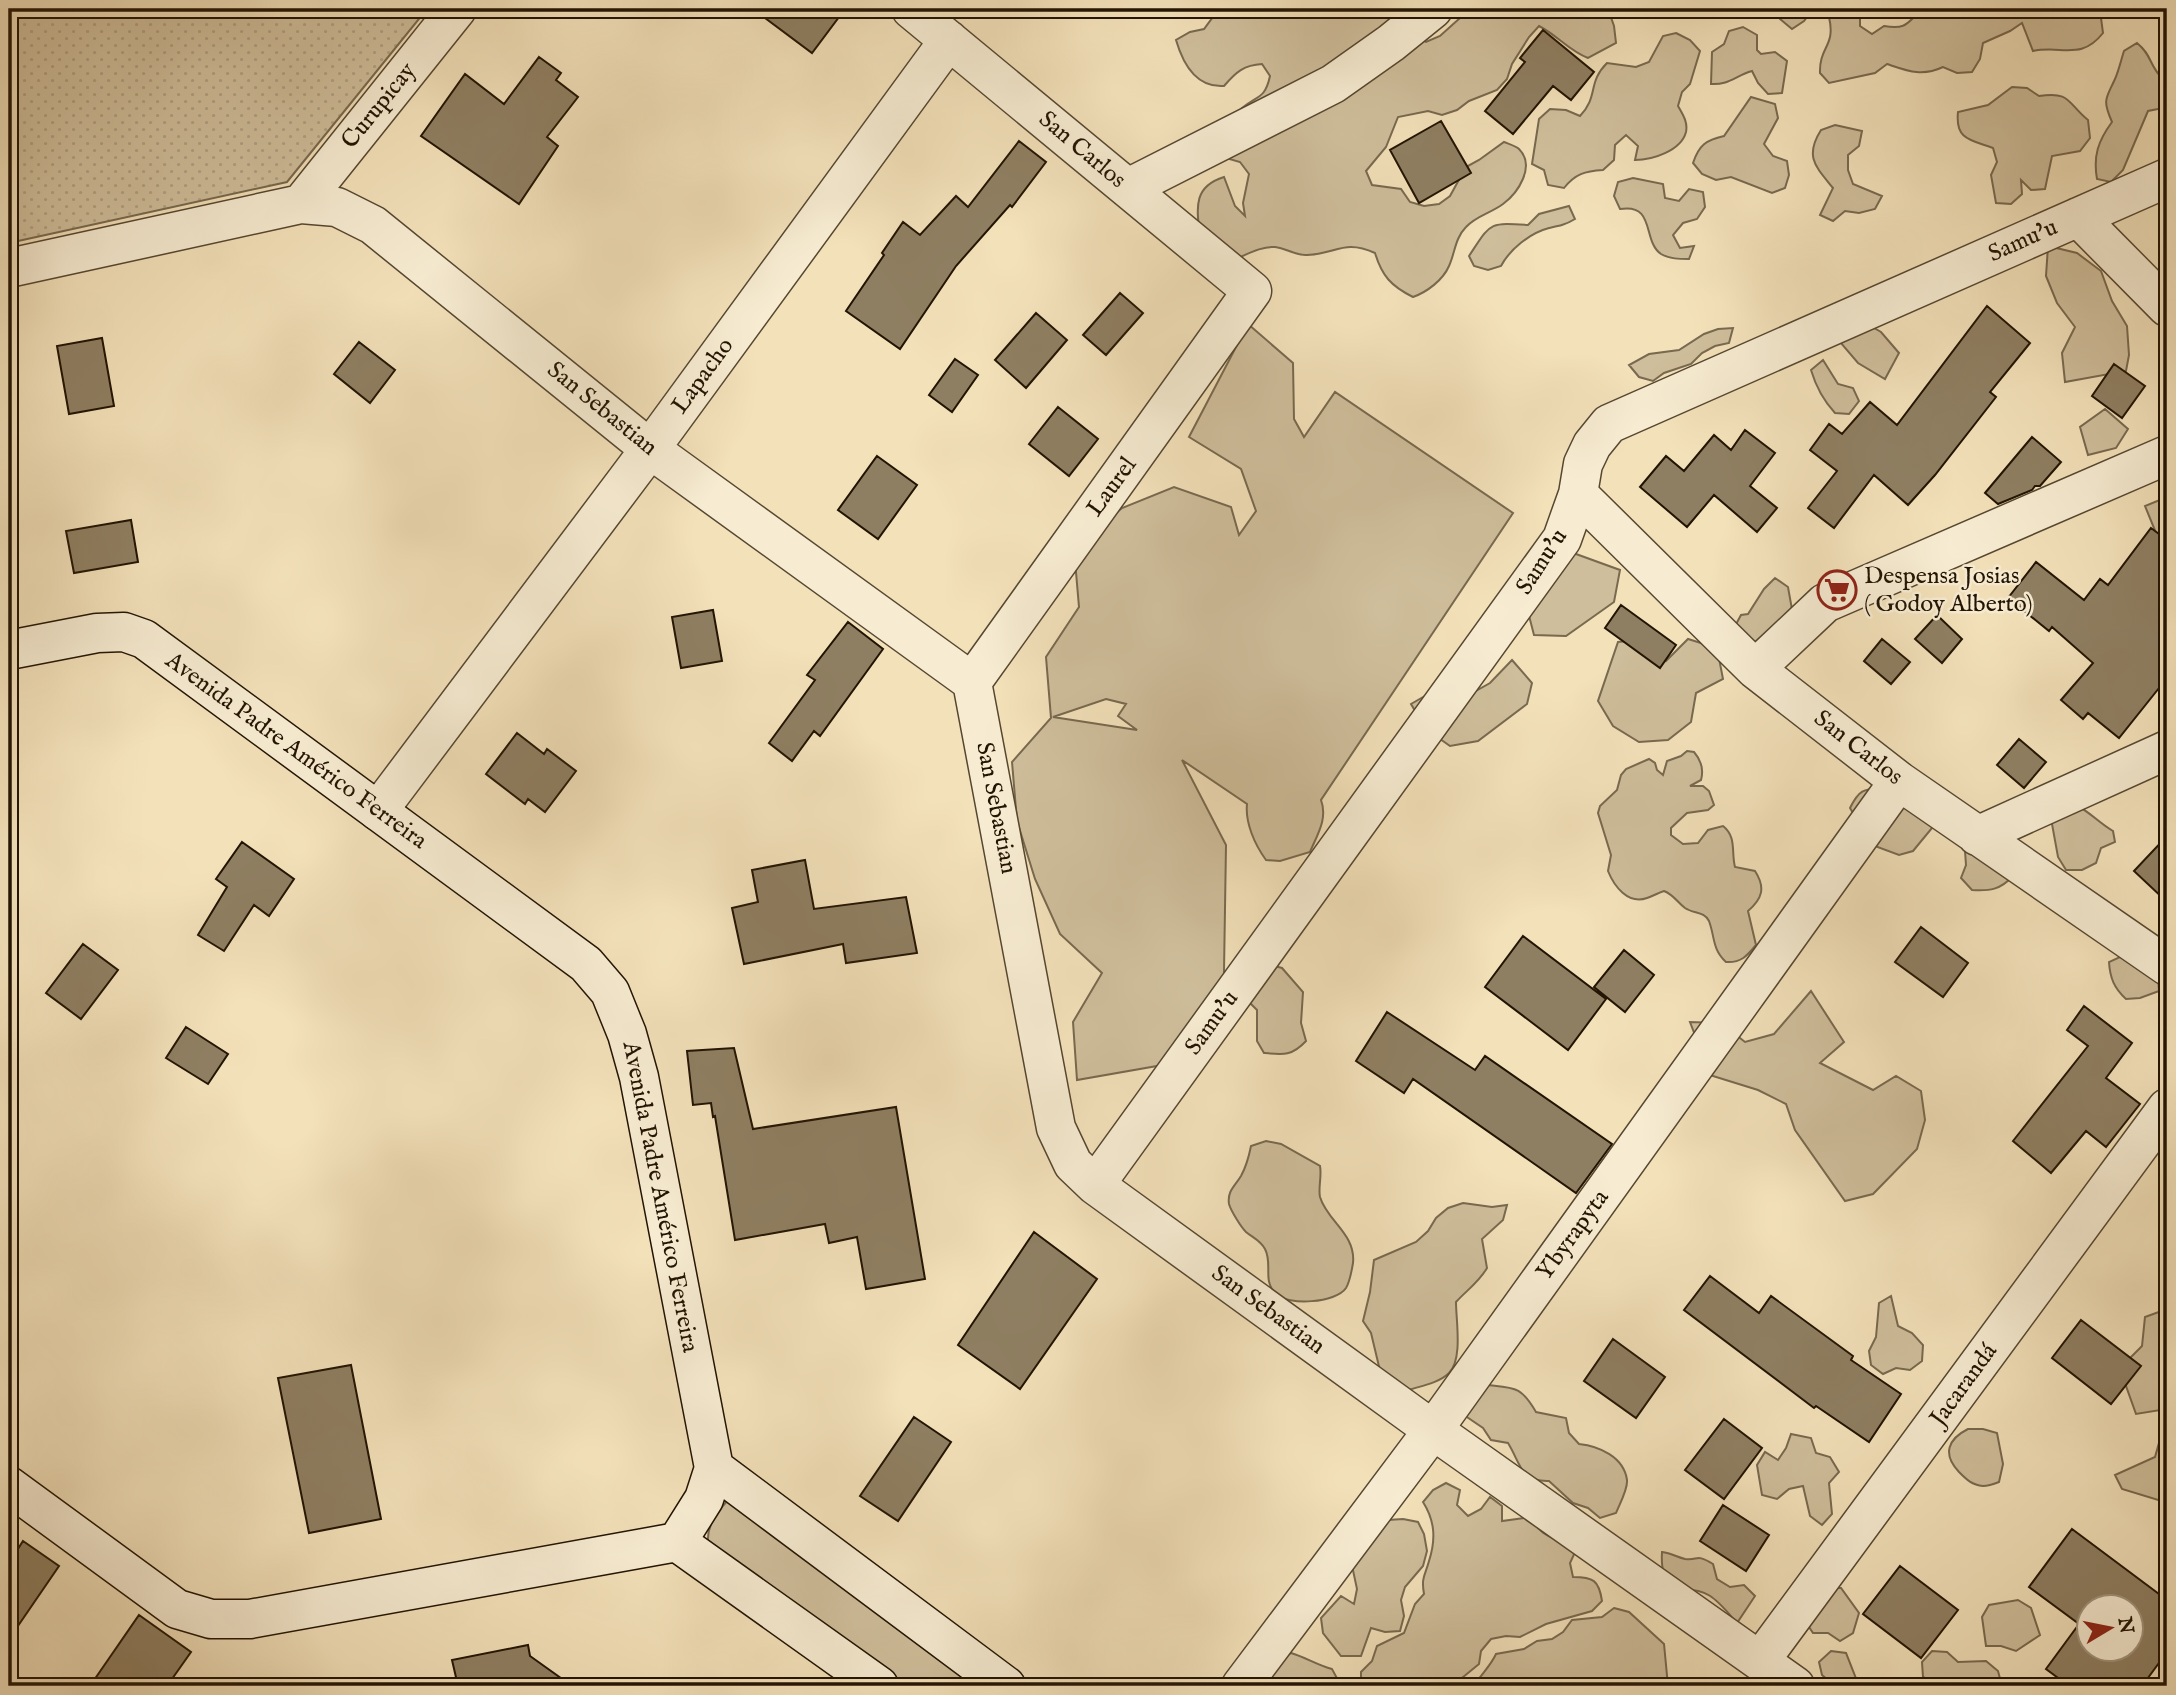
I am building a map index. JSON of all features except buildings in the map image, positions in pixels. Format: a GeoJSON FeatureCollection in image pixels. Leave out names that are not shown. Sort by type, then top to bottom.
{"type":"FeatureCollection","features":[{"type":"Feature","properties":{"kind":"street","name":"Curupicay"},"geometry":{"type":"LineString","coordinates":[[301,204],[457,9]]}},
{"type":"Feature","properties":{"kind":"street","name":"San Carlos"},"geometry":{"type":"LineString","coordinates":[[911,9],[1252,291]]}},
{"type":"Feature","properties":{"kind":"street"},"geometry":{"type":"LineString","coordinates":[[1128,188],[1333,83],[1391,43],[1433,9]]}},
{"type":"Feature","properties":{"kind":"street","name":"Lapacho"},"geometry":{"type":"LineString","coordinates":[[378,811],[650,449],[949,40]]}},
{"type":"Feature","properties":{"kind":"street","name":"Samu'u"},"geometry":{"type":"LineString","coordinates":[[1095,1185],[1562,539],[1578,494],[1583,464],[1591,445],[1609,424],[2167,178]]}},
{"type":"Feature","properties":{"kind":"street","name":"San Sebastian"},"geometry":{"type":"LineString","coordinates":[[9,268],[301,204],[338,207],[373,225],[650,449],[972,682],[1056,1128],[1073,1164],[1095,1185],[1433,1430],[1795,1686]]}},
{"type":"Feature","properties":{"kind":"street"},"geometry":{"type":"LineString","coordinates":[[2078,217],[2167,307]]}},
{"type":"Feature","properties":{"kind":"street","name":"Laurel"},"geometry":{"type":"LineString","coordinates":[[972,682],[1252,291]]}},
{"type":"Feature","properties":{"kind":"street"},"geometry":{"type":"LineString","coordinates":[[1755,669],[1825,603],[2167,455]]}},
{"type":"Feature","properties":{"kind":"street","name":"San Carlos"},"geometry":{"type":"LineString","coordinates":[[1578,494],[1755,669],[1899,781],[2167,966]]}},
{"type":"Feature","properties":{"kind":"street","name":"Avenida Padre Américo Ferreira"},"geometry":{"type":"LineString","coordinates":[[9,650],[97,633],[124,632],[144,639],[586,964],[610,992],[628,1034],[639,1077],[714,1468]]}},
{"type":"Feature","properties":{"kind":"street"},"geometry":{"type":"LineString","coordinates":[[1977,836],[2167,750]]}},
{"type":"Feature","properties":{"kind":"street","name":"Ybyrapyta"},"geometry":{"type":"LineString","coordinates":[[1241,1686],[1433,1430],[1899,781]]}},
{"type":"Feature","properties":{"kind":"street","name":"Jacarandá"},"geometry":{"type":"LineString","coordinates":[[1760,1661],[2167,1108]]}},
{"type":"Feature","properties":{"kind":"street"},"geometry":{"type":"LineString","coordinates":[[677,1542],[704,1499],[714,1468],[1006,1686]]}},
{"type":"Feature","properties":{"kind":"street"},"geometry":{"type":"LineString","coordinates":[[9,1486],[177,1609],[211,1619],[250,1619],[677,1542],[879,1686]]}},
{"type":"Feature","properties":{"kind":"shaded area"},"geometry":{"type":"Polygon","coordinates":[[[19,9],[427,9],[287,182],[9,243],[9,22],[19,9]]]}},
{"type":"Feature","properties":{"kind":"shaded area"},"geometry":{"type":"Polygon","coordinates":[[[1276,9],[1405,9],[1413,35],[1426,42],[1440,36],[1470,9],[1608,9],[1616,43],[1588,58],[1539,26],[1512,64],[1507,79],[1497,90],[1442,115],[1428,111],[1398,117],[1386,147],[1366,171],[1372,185],[1401,189],[1410,202],[1424,206],[1439,204],[1450,196],[1466,167],[1504,142],[1519,149],[1526,163],[1523,179],[1514,193],[1503,204],[1466,227],[1443,276],[1429,289],[1413,297],[1399,289],[1384,274],[1375,253],[1364,249],[1348,247],[1303,255],[1270,247],[1233,260],[1200,237],[1199,200],[1206,187],[1214,181],[1224,177],[1235,206],[1245,216],[1243,203],[1249,174],[1240,162],[1226,158],[1224,130],[1242,108],[1263,93],[1270,76],[1262,64],[1241,70],[1224,86],[1206,83],[1198,79],[1187,66],[1176,40],[1190,32],[1204,29],[1213,17],[1241,10],[1256,12],[1276,9]]]}},
{"type":"Feature","properties":{"kind":"shaded area"},"geometry":{"type":"Polygon","coordinates":[[[1778,9],[1813,9],[1804,21],[1792,29],[1780,19],[1778,9]]]}},
{"type":"Feature","properties":{"kind":"shaded area"},"geometry":{"type":"Polygon","coordinates":[[[1834,9],[1860,9],[1860,26],[1872,34],[1884,26],[1898,27],[1906,24],[1922,9],[2104,9],[2101,18],[2103,33],[2087,47],[2033,51],[2022,23],[1983,43],[1980,59],[1972,72],[1957,73],[1943,67],[1928,72],[1915,72],[1887,64],[1875,73],[1829,83],[1820,73],[1820,64],[1829,41],[1829,17],[1834,9]]]}},
{"type":"Feature","properties":{"kind":"shaded area"},"geometry":{"type":"Polygon","coordinates":[[[1743,27],[1757,35],[1757,50],[1761,54],[1775,52],[1787,61],[1782,93],[1768,94],[1752,71],[1727,82],[1711,84],[1712,52],[1724,44],[1729,31],[1743,27]]]}},
{"type":"Feature","properties":{"kind":"shaded area"},"geometry":{"type":"Polygon","coordinates":[[[1676,33],[1690,40],[1700,51],[1690,84],[1682,92],[1678,106],[1685,119],[1686,132],[1683,139],[1672,149],[1657,156],[1635,160],[1638,146],[1626,135],[1615,145],[1614,160],[1603,170],[1581,174],[1564,188],[1548,185],[1544,170],[1532,164],[1539,119],[1550,109],[1566,110],[1580,116],[1586,109],[1597,77],[1607,63],[1636,67],[1649,62],[1663,36],[1676,33]]]}},
{"type":"Feature","properties":{"kind":"shaded area"},"geometry":{"type":"Polygon","coordinates":[[[2137,43],[2162,78],[2167,73],[2167,112],[2163,108],[2148,111],[2123,170],[2111,182],[2097,179],[2098,149],[2112,122],[2106,104],[2107,95],[2124,51],[2137,43]]]}},
{"type":"Feature","properties":{"kind":"shaded area"},"geometry":{"type":"Polygon","coordinates":[[[2012,87],[2027,88],[2039,96],[2057,95],[2068,100],[2088,120],[2090,138],[2080,151],[2052,156],[2045,189],[2031,190],[2021,180],[2022,194],[2011,204],[1996,203],[1991,175],[1997,162],[1993,148],[1962,134],[1958,112],[1988,105],[2012,87]]]}},
{"type":"Feature","properties":{"kind":"shaded area"},"geometry":{"type":"Polygon","coordinates":[[[1751,97],[1775,104],[1778,118],[1764,144],[1773,156],[1787,161],[1789,175],[1785,188],[1772,193],[1731,177],[1716,180],[1702,174],[1693,163],[1704,144],[1724,136],[1751,97]]]}},
{"type":"Feature","properties":{"kind":"shaded area"},"geometry":{"type":"Polygon","coordinates":[[[1835,125],[1862,131],[1859,146],[1848,155],[1848,170],[1853,184],[1882,196],[1875,209],[1859,213],[1845,211],[1833,221],[1820,215],[1833,188],[1817,168],[1813,148],[1821,130],[1835,125]]]}},
{"type":"Feature","properties":{"kind":"shaded area"},"geometry":{"type":"Polygon","coordinates":[[[1633,178],[1663,184],[1665,198],[1679,201],[1689,189],[1703,192],[1705,207],[1697,219],[1683,223],[1673,235],[1680,248],[1694,246],[1689,259],[1671,258],[1661,254],[1655,248],[1644,217],[1631,209],[1620,209],[1614,196],[1618,182],[1633,178]]]}},
{"type":"Feature","properties":{"kind":"shaded area"},"geometry":{"type":"Polygon","coordinates":[[[1569,206],[1575,219],[1542,230],[1528,238],[1515,248],[1501,266],[1488,270],[1474,266],[1469,256],[1492,227],[1505,224],[1528,225],[1539,214],[1569,206]]]}},
{"type":"Feature","properties":{"kind":"shaded area"},"geometry":{"type":"Polygon","coordinates":[[[2048,246],[2077,253],[2101,271],[2112,301],[2127,326],[2129,355],[2126,371],[2065,382],[2062,353],[2075,327],[2057,303],[2046,276],[2048,246]]]}},
{"type":"Feature","properties":{"kind":"shaded area"},"geometry":{"type":"Polygon","coordinates":[[[1855,317],[1881,332],[1899,353],[1885,379],[1858,363],[1840,342],[1855,317]]]}},
{"type":"Feature","properties":{"kind":"shaded area"},"geometry":{"type":"Polygon","coordinates":[[[1248,324],[1293,363],[1294,419],[1304,437],[1335,392],[1513,513],[1321,800],[1322,820],[1310,852],[1280,861],[1266,860],[1252,834],[1247,804],[1182,760],[1226,845],[1224,972],[1229,1012],[1191,1060],[1077,1080],[1073,1022],[1102,973],[1060,934],[1035,879],[1017,821],[1012,762],[1051,718],[1046,657],[1079,607],[1074,549],[1122,508],[1174,487],[1231,507],[1239,535],[1256,511],[1241,469],[1189,437],[1248,324]],[[1106,699],[1053,717],[1137,730],[1118,716],[1126,704],[1106,699]]]}},
{"type":"Feature","properties":{"kind":"shaded area"},"geometry":{"type":"Polygon","coordinates":[[[1733,328],[1729,343],[1715,346],[1702,353],[1691,364],[1664,373],[1653,381],[1639,377],[1629,365],[1649,354],[1679,350],[1704,334],[1718,329],[1733,328]]]}},
{"type":"Feature","properties":{"kind":"shaded area"},"geometry":{"type":"Polygon","coordinates":[[[1823,360],[1838,384],[1853,388],[1859,401],[1849,414],[1835,413],[1818,388],[1811,370],[1823,360]]]}},
{"type":"Feature","properties":{"kind":"shaded area"},"geometry":{"type":"Polygon","coordinates":[[[2105,409],[2128,429],[2116,448],[2088,455],[2080,427],[2105,409]]]}},
{"type":"Feature","properties":{"kind":"shaded area"},"geometry":{"type":"Polygon","coordinates":[[[2167,497],[2167,533],[2156,533],[2145,506],[2167,497]]]}},
{"type":"Feature","properties":{"kind":"shaded area"},"geometry":{"type":"Polygon","coordinates":[[[1565,550],[1620,570],[1614,602],[1566,636],[1534,635],[1527,608],[1565,550]]]}},
{"type":"Feature","properties":{"kind":"shaded area"},"geometry":{"type":"Polygon","coordinates":[[[1775,578],[1788,587],[1793,615],[1762,649],[1734,628],[1741,615],[1748,614],[1764,589],[1775,578]]]}},
{"type":"Feature","properties":{"kind":"shaded area"},"geometry":{"type":"Polygon","coordinates":[[[1647,639],[1666,661],[1688,639],[1717,648],[1723,679],[1696,693],[1691,722],[1668,740],[1639,742],[1613,726],[1598,701],[1618,642],[1647,639]]]}},
{"type":"Feature","properties":{"kind":"shaded area"},"geometry":{"type":"Polygon","coordinates":[[[1512,660],[1532,683],[1527,704],[1478,741],[1450,746],[1426,729],[1411,704],[1437,689],[1465,697],[1490,683],[1512,660]]]}},
{"type":"Feature","properties":{"kind":"shaded area"},"geometry":{"type":"Polygon","coordinates":[[[1687,751],[1694,752],[1702,768],[1701,780],[1690,786],[1703,786],[1709,791],[1714,805],[1708,810],[1687,813],[1671,828],[1671,835],[1683,844],[1698,843],[1708,830],[1723,826],[1732,840],[1735,867],[1755,871],[1761,883],[1759,898],[1748,911],[1756,945],[1747,955],[1736,961],[1726,962],[1721,957],[1709,921],[1704,916],[1685,908],[1664,891],[1647,898],[1634,899],[1618,888],[1608,871],[1611,855],[1598,813],[1600,806],[1617,790],[1621,775],[1626,769],[1649,759],[1663,775],[1667,761],[1687,751]]]}},
{"type":"Feature","properties":{"kind":"shaded area"},"geometry":{"type":"Polygon","coordinates":[[[1918,781],[1932,828],[1913,851],[1899,855],[1872,845],[1850,808],[1856,797],[1866,790],[1896,787],[1918,781]]]}},
{"type":"Feature","properties":{"kind":"shaded area"},"geometry":{"type":"Polygon","coordinates":[[[2076,805],[2113,831],[2115,842],[2101,848],[2096,863],[2082,870],[2066,870],[2058,857],[2050,813],[2076,805]]]}},
{"type":"Feature","properties":{"kind":"shaded area"},"geometry":{"type":"Polygon","coordinates":[[[1964,837],[2013,876],[1994,889],[1972,890],[1961,878],[1966,865],[1964,837]]]}},
{"type":"Feature","properties":{"kind":"shaded area"},"geometry":{"type":"Polygon","coordinates":[[[2122,956],[2158,975],[2159,991],[2140,998],[2126,999],[2116,987],[2109,962],[2122,956]]]}},
{"type":"Feature","properties":{"kind":"shaded area"},"geometry":{"type":"Polygon","coordinates":[[[1267,964],[1282,968],[1303,992],[1301,1023],[1306,1041],[1287,1053],[1264,1053],[1257,1041],[1257,1010],[1247,1000],[1267,964]]]}},
{"type":"Feature","properties":{"kind":"shaded area"},"geometry":{"type":"Polygon","coordinates":[[[1811,991],[1844,1042],[1820,1063],[1873,1090],[1896,1076],[1921,1091],[1925,1120],[1917,1149],[1873,1194],[1845,1201],[1795,1130],[1786,1104],[1758,1090],[1700,1072],[1698,1043],[1690,1022],[1721,1023],[1745,1042],[1774,1034],[1811,991]]]}},
{"type":"Feature","properties":{"kind":"shaded area"},"geometry":{"type":"Polygon","coordinates":[[[1266,1141],[1281,1144],[1320,1166],[1320,1197],[1346,1236],[1353,1253],[1347,1286],[1333,1297],[1301,1301],[1282,1298],[1276,1294],[1268,1278],[1265,1249],[1244,1230],[1230,1207],[1230,1192],[1243,1173],[1251,1146],[1266,1141]]]}},
{"type":"Feature","properties":{"kind":"shaded area"},"geometry":{"type":"Polygon","coordinates":[[[1463,1203],[1492,1207],[1507,1205],[1503,1220],[1482,1239],[1487,1268],[1456,1302],[1457,1349],[1453,1367],[1440,1379],[1408,1390],[1382,1379],[1371,1333],[1363,1321],[1374,1260],[1416,1242],[1448,1208],[1463,1203]]]}},
{"type":"Feature","properties":{"kind":"shaded area"},"geometry":{"type":"Polygon","coordinates":[[[1891,1296],[1898,1326],[1912,1333],[1923,1345],[1922,1361],[1910,1370],[1896,1368],[1883,1374],[1871,1365],[1869,1351],[1876,1337],[1879,1303],[1891,1296]]]}},
{"type":"Feature","properties":{"kind":"shaded area"},"geometry":{"type":"Polygon","coordinates":[[[2167,1309],[2167,1409],[2136,1414],[2126,1386],[2125,1371],[2130,1358],[2142,1346],[2145,1317],[2167,1309]]]}},
{"type":"Feature","properties":{"kind":"shaded area"},"geometry":{"type":"Polygon","coordinates":[[[1487,1385],[1516,1390],[1526,1397],[1536,1412],[1566,1418],[1569,1433],[1579,1444],[1595,1447],[1616,1459],[1625,1472],[1627,1484],[1616,1513],[1600,1518],[1588,1508],[1573,1503],[1549,1481],[1539,1481],[1527,1475],[1508,1443],[1491,1440],[1483,1428],[1458,1411],[1487,1385]]]}},
{"type":"Feature","properties":{"kind":"shaded area"},"geometry":{"type":"Polygon","coordinates":[[[1968,1429],[1997,1433],[2003,1464],[1999,1482],[1985,1486],[1976,1485],[1965,1477],[1950,1459],[1952,1442],[1968,1429]]]}},
{"type":"Feature","properties":{"kind":"shaded area"},"geometry":{"type":"Polygon","coordinates":[[[2167,1430],[2167,1519],[2165,1502],[2122,1489],[2115,1475],[2155,1457],[2167,1430]]]}},
{"type":"Feature","properties":{"kind":"shaded area"},"geometry":{"type":"Polygon","coordinates":[[[1791,1434],[1811,1438],[1816,1453],[1830,1457],[1839,1472],[1829,1483],[1832,1514],[1822,1525],[1810,1516],[1803,1486],[1789,1489],[1777,1499],[1762,1495],[1757,1465],[1765,1452],[1778,1460],[1791,1434]]]}},
{"type":"Feature","properties":{"kind":"shaded area"},"geometry":{"type":"Polygon","coordinates":[[[1446,1483],[1460,1490],[1457,1505],[1468,1516],[1481,1509],[1490,1497],[1502,1506],[1502,1521],[1531,1517],[1545,1534],[1576,1550],[1570,1563],[1573,1577],[1594,1581],[1602,1601],[1592,1611],[1546,1624],[1520,1637],[1491,1639],[1481,1651],[1479,1664],[1457,1682],[1456,1686],[1361,1686],[1361,1672],[1372,1661],[1377,1646],[1404,1633],[1415,1604],[1424,1594],[1423,1580],[1433,1538],[1432,1523],[1423,1502],[1433,1490],[1446,1483]]]}},
{"type":"Feature","properties":{"kind":"shaded area"},"geometry":{"type":"Polygon","coordinates":[[[729,1499],[1008,1686],[899,1686],[711,1554],[708,1538],[711,1524],[729,1499]]]}},
{"type":"Feature","properties":{"kind":"shaded area"},"geometry":{"type":"Polygon","coordinates":[[[1403,1519],[1418,1522],[1424,1534],[1427,1551],[1423,1566],[1405,1587],[1401,1600],[1404,1616],[1400,1631],[1385,1632],[1371,1628],[1361,1656],[1341,1656],[1323,1633],[1321,1618],[1341,1596],[1354,1604],[1357,1589],[1351,1561],[1373,1521],[1403,1519]]]}},
{"type":"Feature","properties":{"kind":"shaded area"},"geometry":{"type":"Polygon","coordinates":[[[1662,1552],[1685,1559],[1703,1559],[1713,1564],[1717,1579],[1730,1587],[1744,1585],[1755,1596],[1737,1623],[1718,1602],[1704,1593],[1687,1589],[1676,1590],[1664,1573],[1662,1552]]]}},
{"type":"Feature","properties":{"kind":"shaded area"},"geometry":{"type":"Polygon","coordinates":[[[1827,1588],[1841,1588],[1859,1613],[1853,1633],[1840,1641],[1828,1633],[1813,1633],[1805,1621],[1827,1588]]]}},
{"type":"Feature","properties":{"kind":"shaded area"},"geometry":{"type":"Polygon","coordinates":[[[2018,1600],[2031,1608],[2040,1635],[2016,1651],[2001,1646],[1986,1646],[1982,1617],[1989,1605],[2018,1600]]]}},
{"type":"Feature","properties":{"kind":"shaded area"},"geometry":{"type":"Polygon","coordinates":[[[1614,1608],[1629,1612],[1664,1644],[1668,1686],[1474,1686],[1496,1654],[1524,1649],[1537,1641],[1552,1639],[1563,1632],[1572,1620],[1602,1617],[1614,1608]]]}},
{"type":"Feature","properties":{"kind":"shaded area"},"geometry":{"type":"Polygon","coordinates":[[[1831,1651],[1846,1653],[1857,1681],[1852,1686],[1835,1686],[1822,1675],[1819,1662],[1831,1651]]]}},
{"type":"Feature","properties":{"kind":"shaded area"},"geometry":{"type":"Polygon","coordinates":[[[1932,1651],[1947,1652],[1958,1662],[1986,1661],[1998,1671],[2002,1686],[1941,1686],[1923,1677],[1922,1662],[1932,1651]]]}},
{"type":"Feature","properties":{"kind":"shaded area"},"geometry":{"type":"Polygon","coordinates":[[[1291,1653],[1332,1669],[1339,1682],[1349,1686],[1222,1686],[1278,1661],[1291,1653]]]}},
{"type":"Feature","properties":{"kind":"place","name":"Despensa Josias ( Godoy Alberto)"},"geometry":{"type":"Point","coordinates":[1837,590]}}]}
